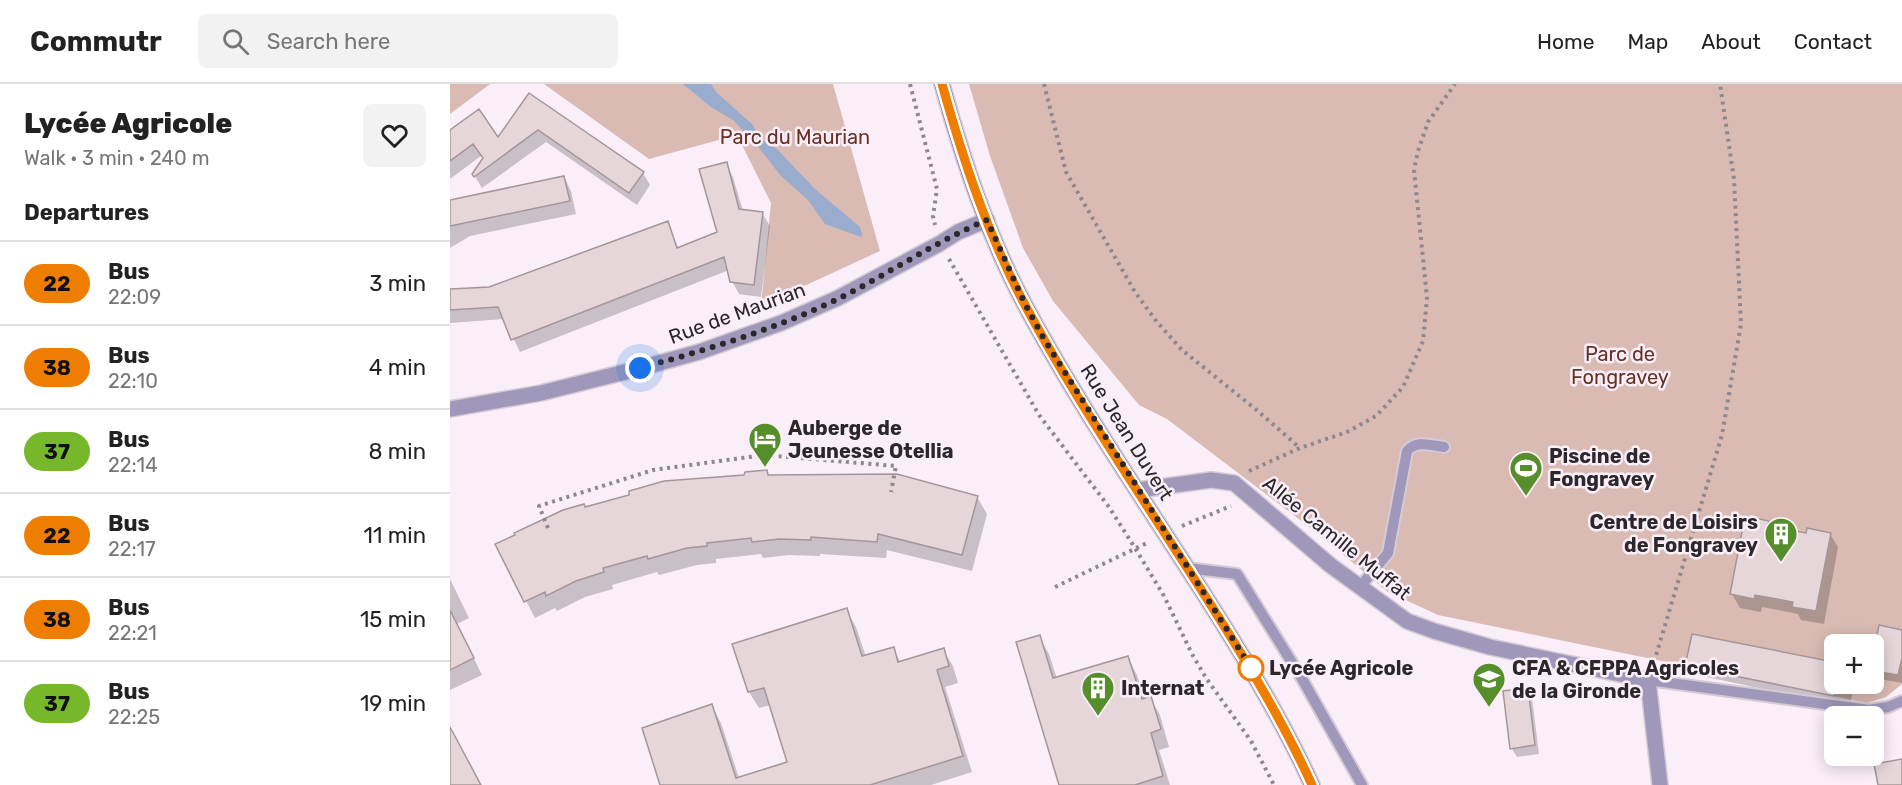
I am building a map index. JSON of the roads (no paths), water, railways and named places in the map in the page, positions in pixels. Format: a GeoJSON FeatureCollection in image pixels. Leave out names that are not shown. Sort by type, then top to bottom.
{"type":"FeatureCollection","features":[{"type":"Feature","properties":{"kind":"street","name":"Rue Jean Duvert"},"geometry":{"type":"LineString","coordinates":[[942,84],[987,220],[1025,304],[1138,490],[1260,683],[1294,745],[1312,785]]}},
{"type":"Feature","properties":{"kind":"street","name":"Rue de Maurian"},"geometry":{"type":"LineString","coordinates":[[450,410],[541,393],[699,352],[781,323],[838,298],[958,232],[987,220]]}},
{"type":"Feature","properties":{"kind":"street","name":"Allée Camille Muffat"},"geometry":{"type":"LineString","coordinates":[[1138,490],[1211,480],[1234,483],[1305,544],[1407,621],[1434,632],[1490,647],[1648,680]]}},
{"type":"Feature","properties":{"kind":"street"},"geometry":{"type":"LineString","coordinates":[[1648,680],[1660,785]]}},
{"type":"Feature","properties":{"kind":"lane"},"geometry":{"type":"LineString","coordinates":[[1360,587],[1388,553],[1407,451],[1419,443],[1444,447]]}},
{"type":"Feature","properties":{"kind":"lane"},"geometry":{"type":"LineString","coordinates":[[1187,568],[1237,574],[1301,677],[1362,785]]}},
{"type":"Feature","properties":{"kind":"lane"},"geometry":{"type":"LineString","coordinates":[[1648,680],[1869,710],[1888,707],[1902,701]]}},
{"type":"Feature","properties":{"kind":"water"},"geometry":{"type":"Polygon","coordinates":[[[683,84],[711,84],[716,92],[752,124],[761,139],[777,149],[815,189],[860,227],[861,237],[825,224],[808,200],[780,175],[733,120],[711,107],[683,84]]]}},
{"type":"Feature","properties":{"kind":"place","name":"Auberge de Jeunesse Otellia"},"geometry":{"type":"Point","coordinates":[765,468]}},
{"type":"Feature","properties":{"kind":"place","name":"Piscine de Fongravey"},"geometry":{"type":"Point","coordinates":[1526,497]}},
{"type":"Feature","properties":{"kind":"place","name":"Centre de Loisirs de Fongravey"},"geometry":{"type":"Point","coordinates":[1781,563]}},
{"type":"Feature","properties":{"kind":"place","name":"Lycée Agricole"},"geometry":{"type":"Point","coordinates":[1251,668]}},
{"type":"Feature","properties":{"kind":"place","name":"CFA & CFPPA Agricoles de la Gironde"},"geometry":{"type":"Point","coordinates":[1489,708]}},
{"type":"Feature","properties":{"kind":"place","name":"Internat"},"geometry":{"type":"Point","coordinates":[1098,717]}},
{"type":"Feature","properties":{"kind":"park label","name":"Parc du Maurian"},"geometry":{"type":"Point","coordinates":[795,137]}},
{"type":"Feature","properties":{"kind":"park label","name":"Parc de Fongravey"},"geometry":{"type":"Point","coordinates":[1620,366]}}]}
